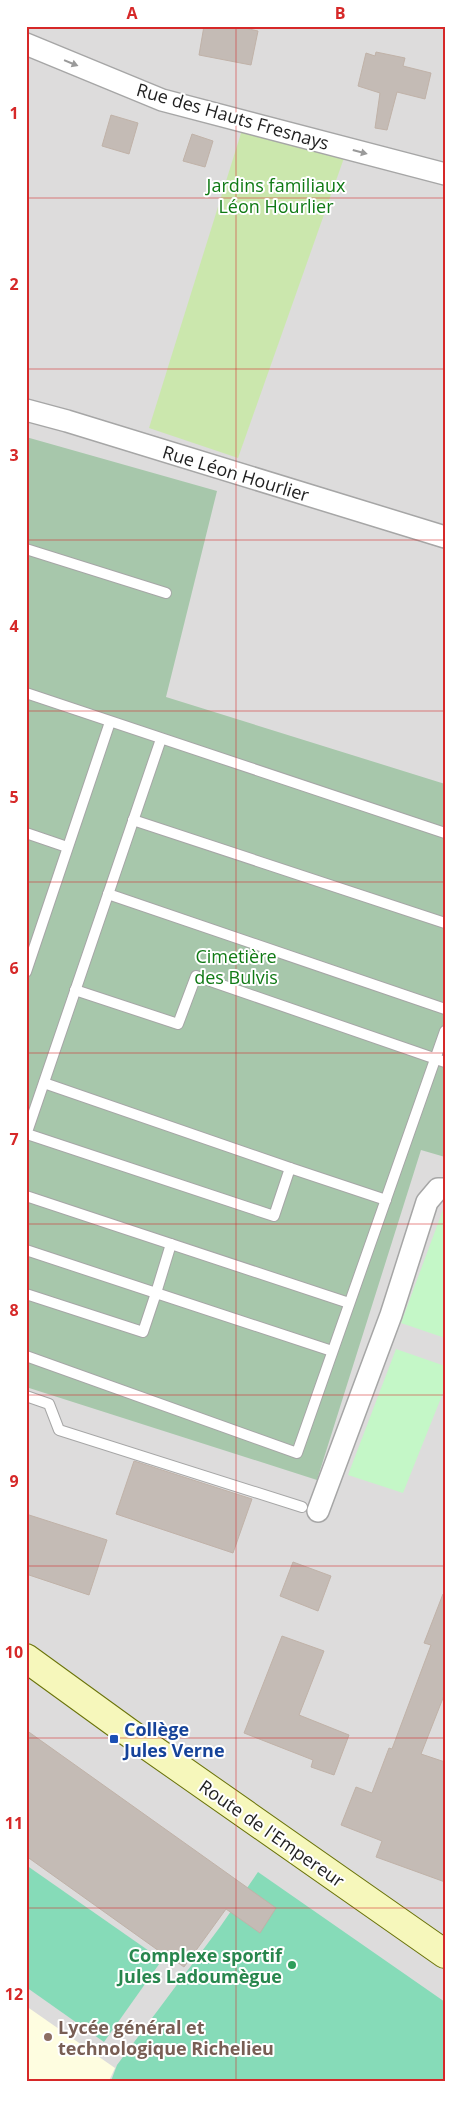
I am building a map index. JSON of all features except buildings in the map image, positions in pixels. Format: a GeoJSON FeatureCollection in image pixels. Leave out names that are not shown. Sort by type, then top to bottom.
{"type":"FeatureCollection","features":[{"type":"Feature","properties":{"kind":"main road","name":"Route de l'Empereur"},"geometry":{"type":"LineString","coordinates":[[26,1658],[128,1732],[445,1954]]}},
{"type":"Feature","properties":{"kind":"street","name":"Rue des Hauts Fresnays"},"geometry":{"type":"LineString","coordinates":[[26,44],[162,100],[445,174]]}},
{"type":"Feature","properties":{"kind":"street","name":"Rue Léon Hourlier"},"geometry":{"type":"LineString","coordinates":[[26,410],[445,537]]}},
{"type":"Feature","properties":{"kind":"street"},"geometry":{"type":"LineString","coordinates":[[310,1509],[391,1314],[427,1202],[438,1189],[445,1189]]}},
{"type":"Feature","properties":{"kind":"lane"},"geometry":{"type":"LineString","coordinates":[[26,550],[166,593]]}},
{"type":"Feature","properties":{"kind":"lane"},"geometry":{"type":"LineString","coordinates":[[26,693],[445,833]]}},
{"type":"Feature","properties":{"kind":"lane"},"geometry":{"type":"LineString","coordinates":[[26,972],[110,722]]}},
{"type":"Feature","properties":{"kind":"lane"},"geometry":{"type":"LineString","coordinates":[[161,739],[26,1134],[274,1216],[290,1168]]}},
{"type":"Feature","properties":{"kind":"lane"},"geometry":{"type":"LineString","coordinates":[[133,820],[445,922]]}},
{"type":"Feature","properties":{"kind":"lane"},"geometry":{"type":"LineString","coordinates":[[26,833],[67,847]]}},
{"type":"Feature","properties":{"kind":"lane"},"geometry":{"type":"LineString","coordinates":[[108,894],[445,1009]]}},
{"type":"Feature","properties":{"kind":"lane"},"geometry":{"type":"LineString","coordinates":[[76,990],[178,1024],[196,976],[440,1061]]}},
{"type":"Feature","properties":{"kind":"lane"},"geometry":{"type":"LineString","coordinates":[[26,1356],[297,1453],[386,1200],[440,1061],[445,1032]]}},
{"type":"Feature","properties":{"kind":"lane"},"geometry":{"type":"LineString","coordinates":[[44,1083],[386,1200]]}},
{"type":"Feature","properties":{"kind":"lane"},"geometry":{"type":"LineString","coordinates":[[26,1196],[350,1303]]}},
{"type":"Feature","properties":{"kind":"lane"},"geometry":{"type":"LineString","coordinates":[[26,1294],[143,1332],[171,1244]]}},
{"type":"Feature","properties":{"kind":"lane"},"geometry":{"type":"LineString","coordinates":[[26,1250],[332,1351]]}},
{"type":"Feature","properties":{"kind":"lane"},"geometry":{"type":"LineString","coordinates":[[26,1396],[48,1404],[59,1430],[310,1509]]}},
{"type":"Feature","properties":{"kind":"shaded area"},"geometry":{"type":"Polygon","coordinates":[[[26,26],[445,26],[445,2081],[26,2081],[26,26]]]}},
{"type":"Feature","properties":{"kind":"shaded area","name":"Lycée général et technologique Richelieu"},"geometry":{"type":"Polygon","coordinates":[[[26,2006],[115,2068],[109,2081],[26,2081],[26,2006]]]}},
{"type":"Feature","properties":{"kind":"green space","name":"Jardins familiaux Léon Hourlier"},"geometry":{"type":"Polygon","coordinates":[[[242,130],[344,158],[238,458],[149,428],[242,130]]]}},
{"type":"Feature","properties":{"kind":"green space","name":"Cimetière des Bulvis"},"geometry":{"type":"Polygon","coordinates":[[[26,437],[217,491],[166,697],[445,784],[445,1157],[421,1150],[317,1480],[26,1387],[26,437]]]}},
{"type":"Feature","properties":{"kind":"green space"},"geometry":{"type":"Polygon","coordinates":[[[445,1207],[445,1338],[401,1323],[445,1207]]]}},
{"type":"Feature","properties":{"kind":"green space"},"geometry":{"type":"Polygon","coordinates":[[[396,1349],[445,1366],[445,1388],[403,1493],[348,1475],[396,1349]]]}},
{"type":"Feature","properties":{"kind":"green space"},"geometry":{"type":"Polygon","coordinates":[[[26,1865],[162,1960],[104,2042],[26,1987],[26,1865]]]}},
{"type":"Feature","properties":{"kind":"green space","name":"Complexe sportif Jules Ladoumègue"},"geometry":{"type":"Polygon","coordinates":[[[258,1872],[445,2002],[445,2081],[111,2081],[117,2065],[220,1927],[258,1872]]]}},
{"type":"Feature","properties":{"kind":"place","name":"Collège Jules Verne"},"geometry":{"type":"Point","coordinates":[114,1739]}},
{"type":"Feature","properties":{"kind":"place","name":"Complexe sportif Jules Ladoumègue"},"geometry":{"type":"Point","coordinates":[292,1965]}},
{"type":"Feature","properties":{"kind":"place","name":"Lycée général et technologique Richelieu"},"geometry":{"type":"Point","coordinates":[48,2037]}}]}
